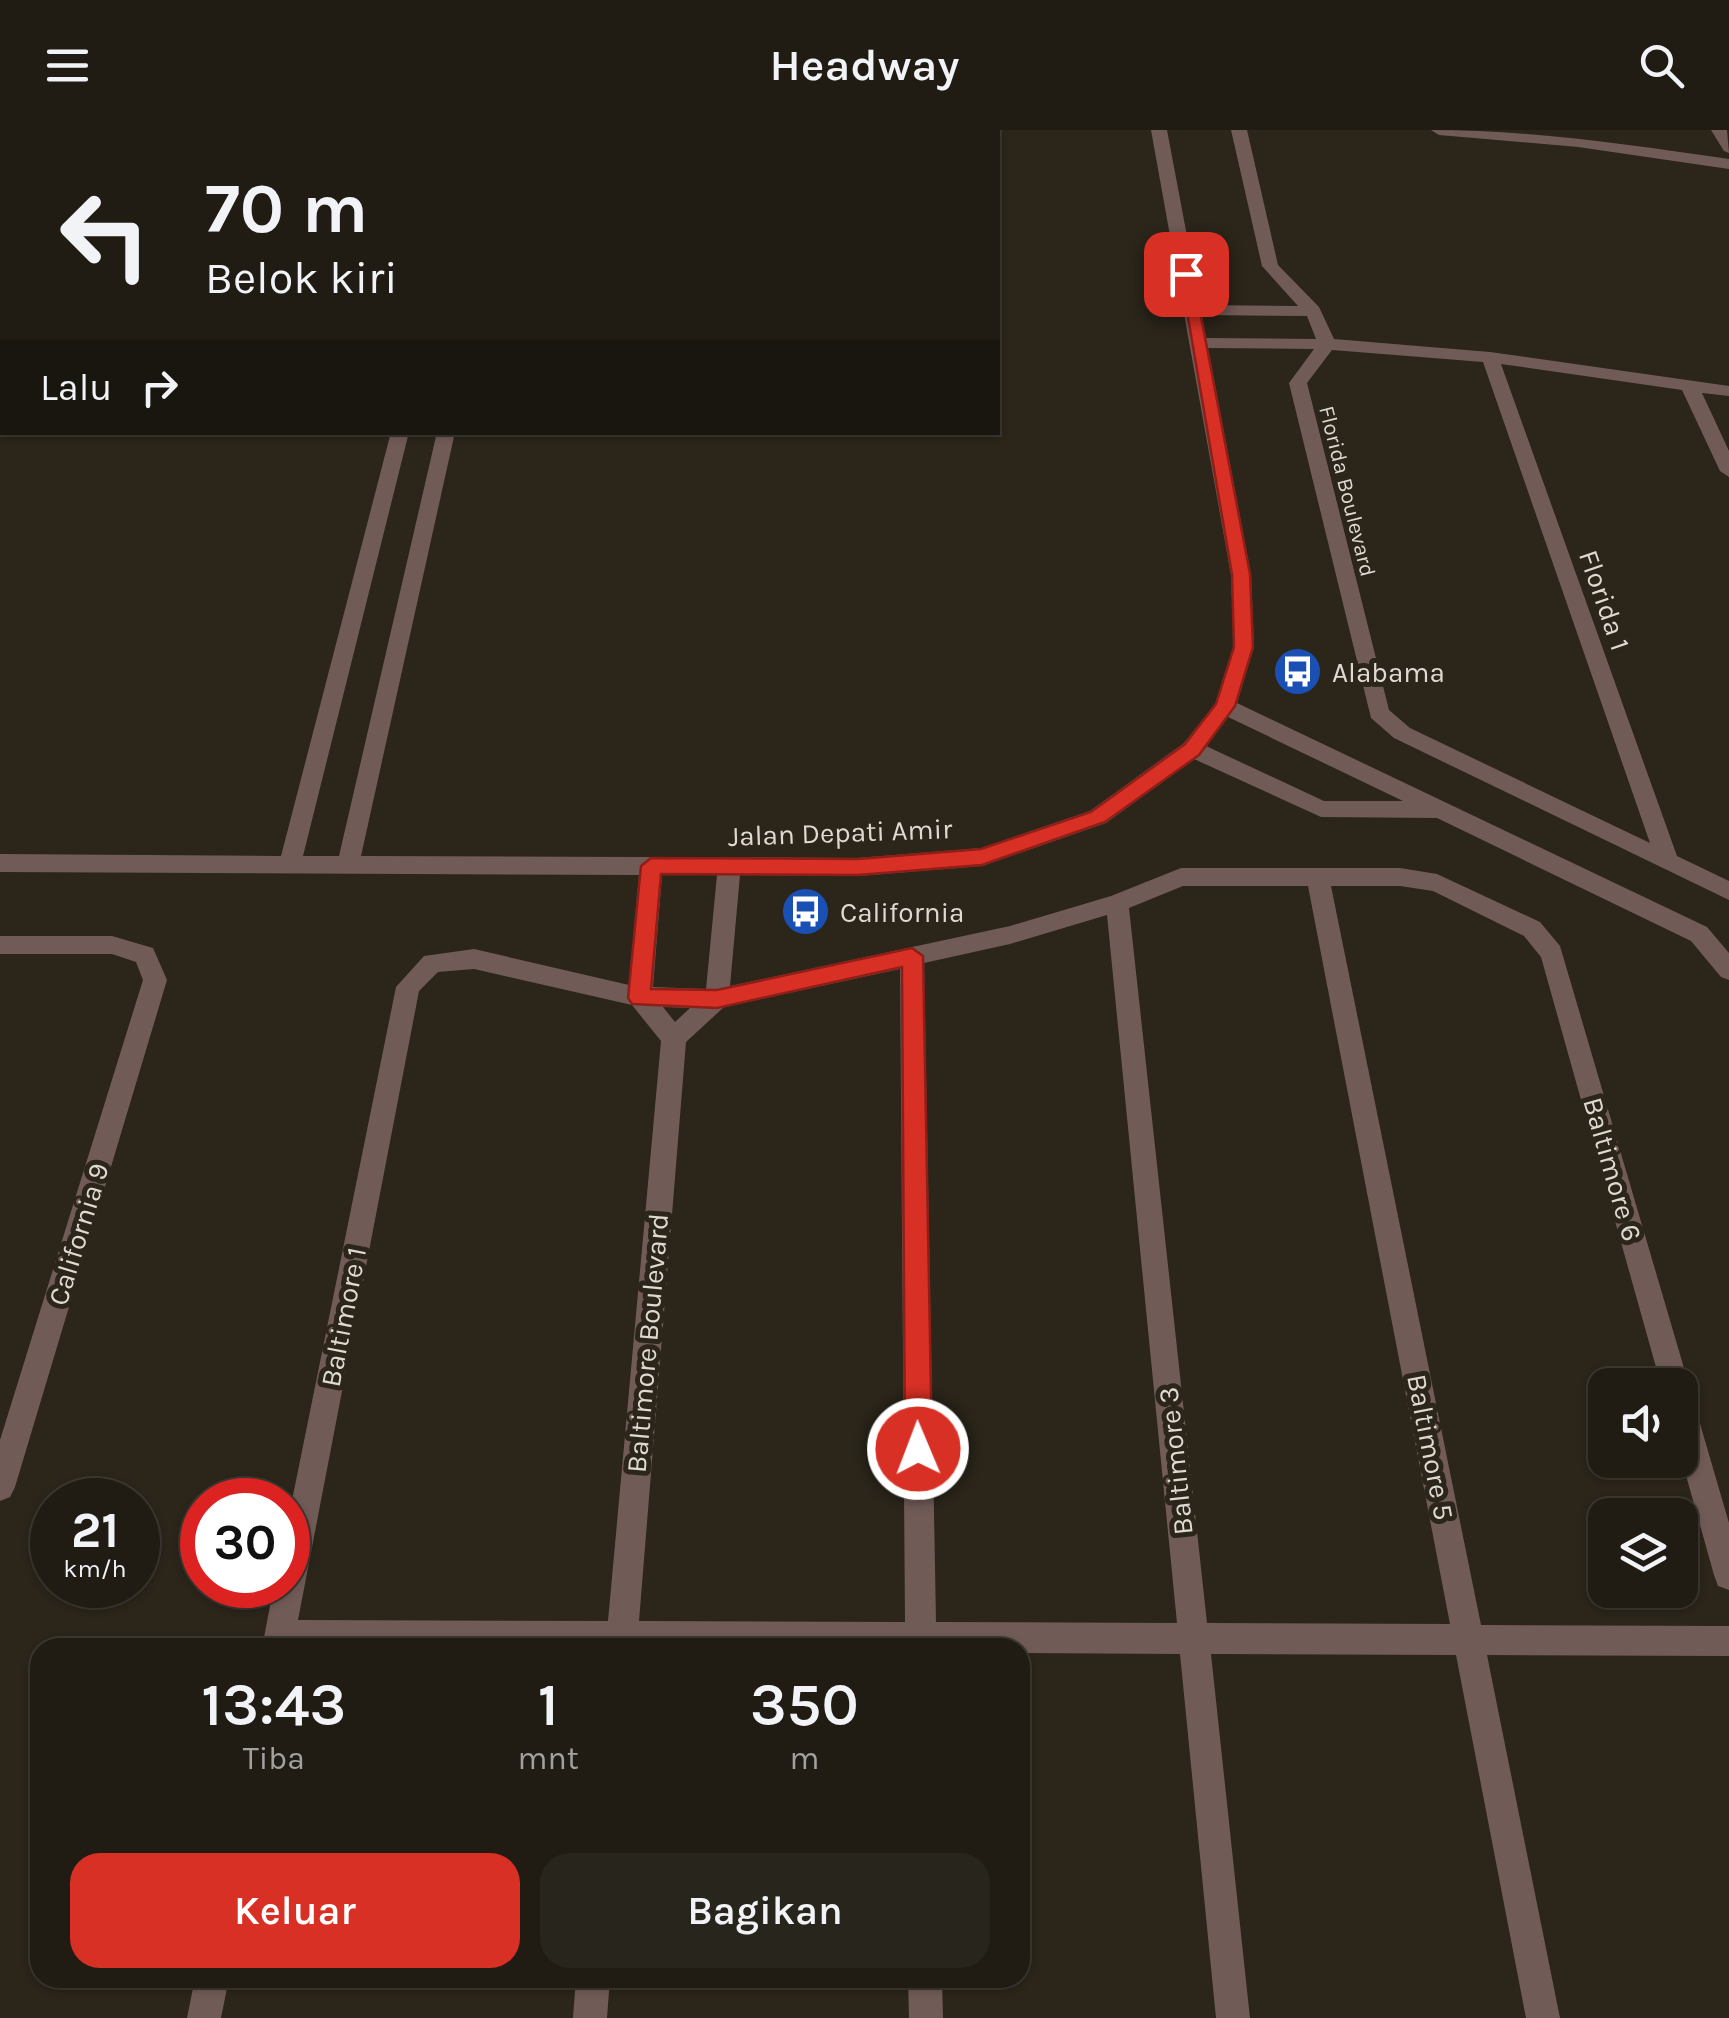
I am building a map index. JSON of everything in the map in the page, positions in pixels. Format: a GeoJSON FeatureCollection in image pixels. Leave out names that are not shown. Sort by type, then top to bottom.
{"type":"FeatureCollection","features":[{"type":"Feature","properties":{"kind":"street","name":"Jalan Depati Amir"},"geometry":{"type":"LineString","coordinates":[[0,862],[858,867],[982,857],[1098,817],[1192,750],[1225,706],[1244,647],[1241,574],[1159,130]]}},
{"type":"Feature","properties":{"kind":"street"},"geometry":{"type":"LineString","coordinates":[[1239,130],[1270,266],[1313,311],[1327,344]]}},
{"type":"Feature","properties":{"kind":"street"},"geometry":{"type":"LineString","coordinates":[[1438,130],[1575,136],[1729,164]]}},
{"type":"Feature","properties":{"kind":"street"},"geometry":{"type":"LineString","coordinates":[[1719,130],[1729,148]]}},
{"type":"Feature","properties":{"kind":"street"},"geometry":{"type":"LineString","coordinates":[[1192,310],[1313,311]]}},
{"type":"Feature","properties":{"kind":"street"},"geometry":{"type":"LineString","coordinates":[[1198,343],[1327,344],[1490,356],[1729,392]]}},
{"type":"Feature","properties":{"kind":"street","name":"Florida Boulevard"},"geometry":{"type":"LineString","coordinates":[[1327,344],[1298,383],[1379,713],[1402,734],[1668,862]]}},
{"type":"Feature","properties":{"kind":"street","name":"Florida 1"},"geometry":{"type":"LineString","coordinates":[[1490,356],[1668,862]]}},
{"type":"Feature","properties":{"kind":"street"},"geometry":{"type":"LineString","coordinates":[[1690,387],[1729,471]]}},
{"type":"Feature","properties":{"kind":"street"},"geometry":{"type":"LineString","coordinates":[[290,864],[399,435]]}},
{"type":"Feature","properties":{"kind":"street"},"geometry":{"type":"LineString","coordinates":[[348,865],[445,435]]}},
{"type":"Feature","properties":{"kind":"street"},"geometry":{"type":"LineString","coordinates":[[1225,706],[1699,934],[1729,970]]}},
{"type":"Feature","properties":{"kind":"street"},"geometry":{"type":"LineString","coordinates":[[1192,750],[1321,809],[1444,810]]}},
{"type":"Feature","properties":{"kind":"street"},"geometry":{"type":"LineString","coordinates":[[1668,862],[1729,892]]}},
{"type":"Feature","properties":{"kind":"street"},"geometry":{"type":"LineString","coordinates":[[651,866],[640,998],[674,1038],[717,999],[729,866]]}},
{"type":"Feature","properties":{"kind":"street"},"geometry":{"type":"LineString","coordinates":[[640,998],[717,999],[1010,935],[1117,903],[1180,877],[1318,877]]}},
{"type":"Feature","properties":{"kind":"street","name":"Baltimore 6"},"geometry":{"type":"LineString","coordinates":[[1318,877],[1400,877],[1437,883],[1532,929],[1552,953],[1670,1368]]}},
{"type":"Feature","properties":{"kind":"street","name":"Baltimore 5"},"geometry":{"type":"LineString","coordinates":[[1318,877],[1543,2018]]}},
{"type":"Feature","properties":{"kind":"street","name":"Baltimore 3"},"geometry":{"type":"LineString","coordinates":[[1117,903],[1233,2018]]}},
{"type":"Feature","properties":{"kind":"street","name":"California 9"},"geometry":{"type":"LineString","coordinates":[[0,945],[112,945],[145,955],[155,980],[0,1487]]}},
{"type":"Feature","properties":{"kind":"street"},"geometry":{"type":"LineString","coordinates":[[912,956],[921,1638]]}},
{"type":"Feature","properties":{"kind":"street","name":"Baltimore 1"},"geometry":{"type":"LineString","coordinates":[[279,1638],[408,987],[432,963],[474,960],[640,998]]}},
{"type":"Feature","properties":{"kind":"street","name":"Baltimore Boulevard"},"geometry":{"type":"LineString","coordinates":[[622,1638],[674,1038]]}},
{"type":"Feature","properties":{"kind":"street"},"geometry":{"type":"LineString","coordinates":[[1698,1466],[1729,1575]]}},
{"type":"Feature","properties":{"kind":"street"},"geometry":{"type":"LineString","coordinates":[[1030,1641],[1729,1641]]}},
{"type":"Feature","properties":{"kind":"street"},"geometry":{"type":"LineString","coordinates":[[204,2018],[210,1988]]}},
{"type":"Feature","properties":{"kind":"street"},"geometry":{"type":"LineString","coordinates":[[590,2018],[592,1988]]}},
{"type":"Feature","properties":{"kind":"street"},"geometry":{"type":"LineString","coordinates":[[925,1988],[926,2018]]}},
{"type":"Feature","properties":{"kind":"place","name":"Alabama"},"geometry":{"type":"Point","coordinates":[1297,672]}},
{"type":"Feature","properties":{"kind":"place","name":"California"},"geometry":{"type":"Point","coordinates":[805,912]}},
{"type":"Feature","properties":{"kind":"route"},"geometry":{"type":"LineString","coordinates":[[918,1449],[912,956],[717,999],[640,998],[651,866],[858,867],[982,857],[1098,817],[1192,750],[1225,706],[1244,647],[1241,574],[1186,274]]}}]}
